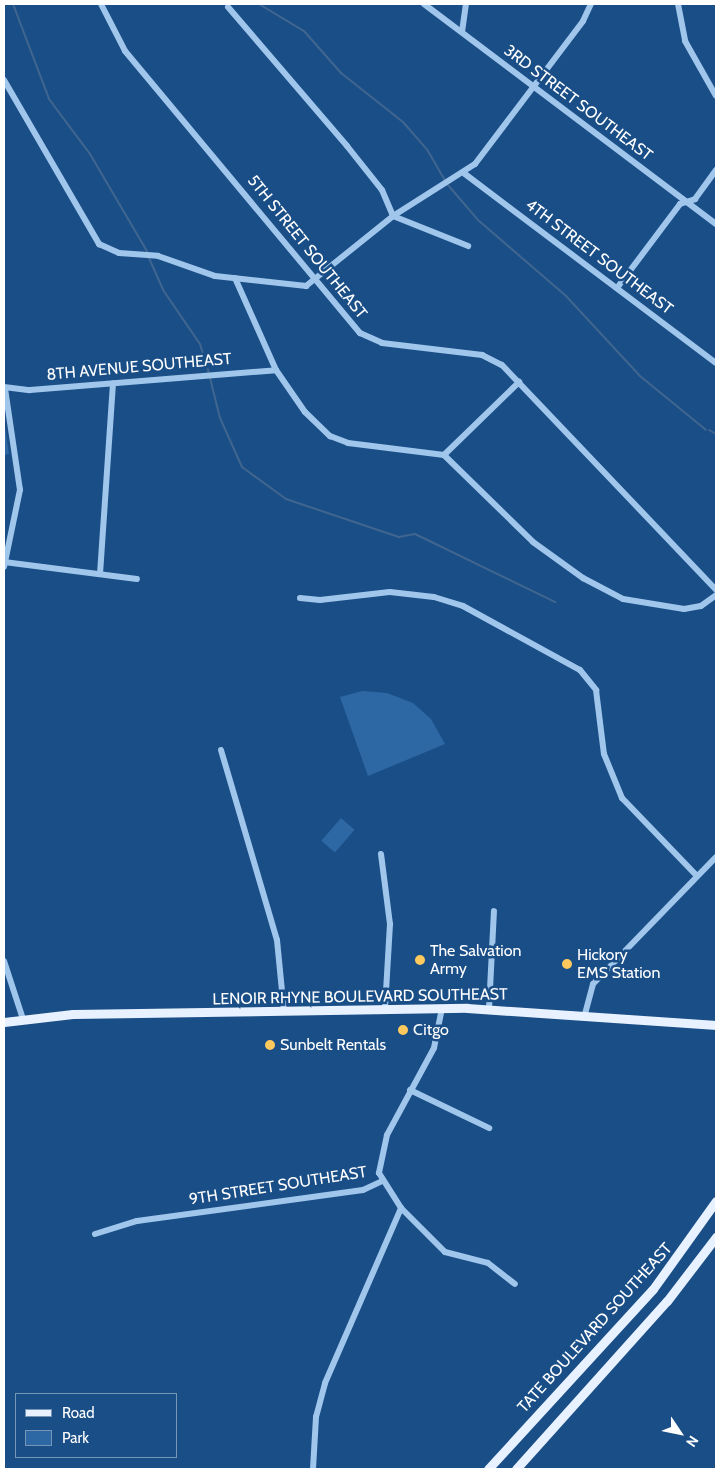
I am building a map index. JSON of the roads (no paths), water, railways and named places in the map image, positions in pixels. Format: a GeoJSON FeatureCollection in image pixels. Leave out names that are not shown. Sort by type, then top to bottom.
{"type":"FeatureCollection","features":[{"type":"Feature","properties":{"kind":"main road","name":"LENOIR RHYNE BOULEVARD SOUTHEAST"},"geometry":{"type":"LineString","coordinates":[[4,1022],[23,1019],[489,1008],[716,1025]]}},
{"type":"Feature","properties":{"kind":"main road","name":"TATE BOULEVARD SOUTHEAST"},"geometry":{"type":"LineString","coordinates":[[488,1469],[653,1289],[716,1201]]}},
{"type":"Feature","properties":{"kind":"main road","name":"TATE BOULEVARD SOUTHEAST"},"geometry":{"type":"LineString","coordinates":[[516,1469],[667,1302],[716,1237]]}},
{"type":"Feature","properties":{"kind":"street","name":"5TH STREET SOUTHEAST"},"geometry":{"type":"LineString","coordinates":[[101,4],[125,51],[315,279],[367,338],[482,355],[519,382],[716,590]]}},
{"type":"Feature","properties":{"kind":"street","name":"3RD STREET SOUTHEAST"},"geometry":{"type":"LineString","coordinates":[[424,4],[716,224]]}},
{"type":"Feature","properties":{"kind":"street"},"geometry":{"type":"LineString","coordinates":[[462,32],[466,4]]}},
{"type":"Feature","properties":{"kind":"street"},"geometry":{"type":"LineString","coordinates":[[4,80],[90,233],[111,251],[158,256],[199,272],[306,286],[393,216],[465,174],[534,86],[591,4]]}},
{"type":"Feature","properties":{"kind":"street"},"geometry":{"type":"LineString","coordinates":[[678,4],[685,41],[716,96]]}},
{"type":"Feature","properties":{"kind":"street"},"geometry":{"type":"LineString","coordinates":[[228,7],[347,146],[382,190],[393,216],[468,246]]}},
{"type":"Feature","properties":{"kind":"street"},"geometry":{"type":"LineString","coordinates":[[617,288],[680,204],[687,202],[716,170]]}},
{"type":"Feature","properties":{"kind":"street","name":"4TH STREET SOUTHEAST"},"geometry":{"type":"LineString","coordinates":[[465,174],[716,363]]}},
{"type":"Feature","properties":{"kind":"street"},"geometry":{"type":"LineString","coordinates":[[235,278],[276,370],[305,412],[335,439],[444,455],[533,542],[608,592],[640,604],[675,609],[701,606],[716,594]]}},
{"type":"Feature","properties":{"kind":"street","name":"8TH AVENUE SOUTHEAST"},"geometry":{"type":"LineString","coordinates":[[4,387],[113,384],[276,370]]}},
{"type":"Feature","properties":{"kind":"street"},"geometry":{"type":"LineString","coordinates":[[444,455],[519,382]]}},
{"type":"Feature","properties":{"kind":"street"},"geometry":{"type":"LineString","coordinates":[[100,574],[113,384]]}},
{"type":"Feature","properties":{"kind":"street"},"geometry":{"type":"LineString","coordinates":[[4,387],[20,490],[4,564],[137,579]]}},
{"type":"Feature","properties":{"kind":"street"},"geometry":{"type":"LineString","coordinates":[[300,598],[326,600],[390,592],[434,596],[463,606],[580,670],[596,690],[604,754],[622,798],[697,876]]}},
{"type":"Feature","properties":{"kind":"street"},"geometry":{"type":"LineString","coordinates":[[221,750],[277,940],[284,1012]]}},
{"type":"Feature","properties":{"kind":"street"},"geometry":{"type":"LineString","coordinates":[[381,854],[390,924],[385,1010]]}},
{"type":"Feature","properties":{"kind":"street"},"geometry":{"type":"LineString","coordinates":[[585,1014],[593,984],[716,857]]}},
{"type":"Feature","properties":{"kind":"street"},"geometry":{"type":"LineString","coordinates":[[489,1008],[494,912]]}},
{"type":"Feature","properties":{"kind":"street"},"geometry":{"type":"LineString","coordinates":[[4,960],[23,1019]]}},
{"type":"Feature","properties":{"kind":"street"},"geometry":{"type":"LineString","coordinates":[[382,1181],[378,1164],[383,1144],[440,1031],[442,1008]]}},
{"type":"Feature","properties":{"kind":"street"},"geometry":{"type":"LineString","coordinates":[[410,1090],[489,1128]]}},
{"type":"Feature","properties":{"kind":"street","name":"9TH STREET SOUTHEAST"},"geometry":{"type":"LineString","coordinates":[[95,1234],[137,1221],[363,1190],[382,1181],[401,1208],[445,1252],[488,1262],[515,1284]]}},
{"type":"Feature","properties":{"kind":"street"},"geometry":{"type":"LineString","coordinates":[[313,1469],[316,1416],[324,1385],[401,1208]]}},
{"type":"Feature","properties":{"kind":"waterway"},"geometry":{"type":"LineString","coordinates":[[13,4],[49,99],[90,154],[148,253]]}},
{"type":"Feature","properties":{"kind":"waterway"},"geometry":{"type":"LineString","coordinates":[[259,4],[304,31],[341,73],[403,122],[428,151],[445,181]]}},
{"type":"Feature","properties":{"kind":"waterway"},"geometry":{"type":"LineString","coordinates":[[448,185],[478,220],[566,296],[640,376],[706,430]]}},
{"type":"Feature","properties":{"kind":"waterway"},"geometry":{"type":"LineString","coordinates":[[149,258],[163,290],[200,344],[209,374]]}},
{"type":"Feature","properties":{"kind":"waterway"},"geometry":{"type":"LineString","coordinates":[[210,378],[220,418],[242,467],[286,499],[399,537],[415,534],[555,602]]}},
{"type":"Feature","properties":{"kind":"waterway"},"geometry":{"type":"LineString","coordinates":[[709,430],[716,434]]}},
{"type":"Feature","properties":{"kind":"place","name":"The Salvation Army"},"geometry":{"type":"Point","coordinates":[420,960]}},
{"type":"Feature","properties":{"kind":"place","name":"Hickory EMS Station"},"geometry":{"type":"Point","coordinates":[567,964]}},
{"type":"Feature","properties":{"kind":"place","name":"Citgo"},"geometry":{"type":"Point","coordinates":[403,1030]}},
{"type":"Feature","properties":{"kind":"place","name":"Sunbelt Rentals"},"geometry":{"type":"Point","coordinates":[270,1045]}}]}
